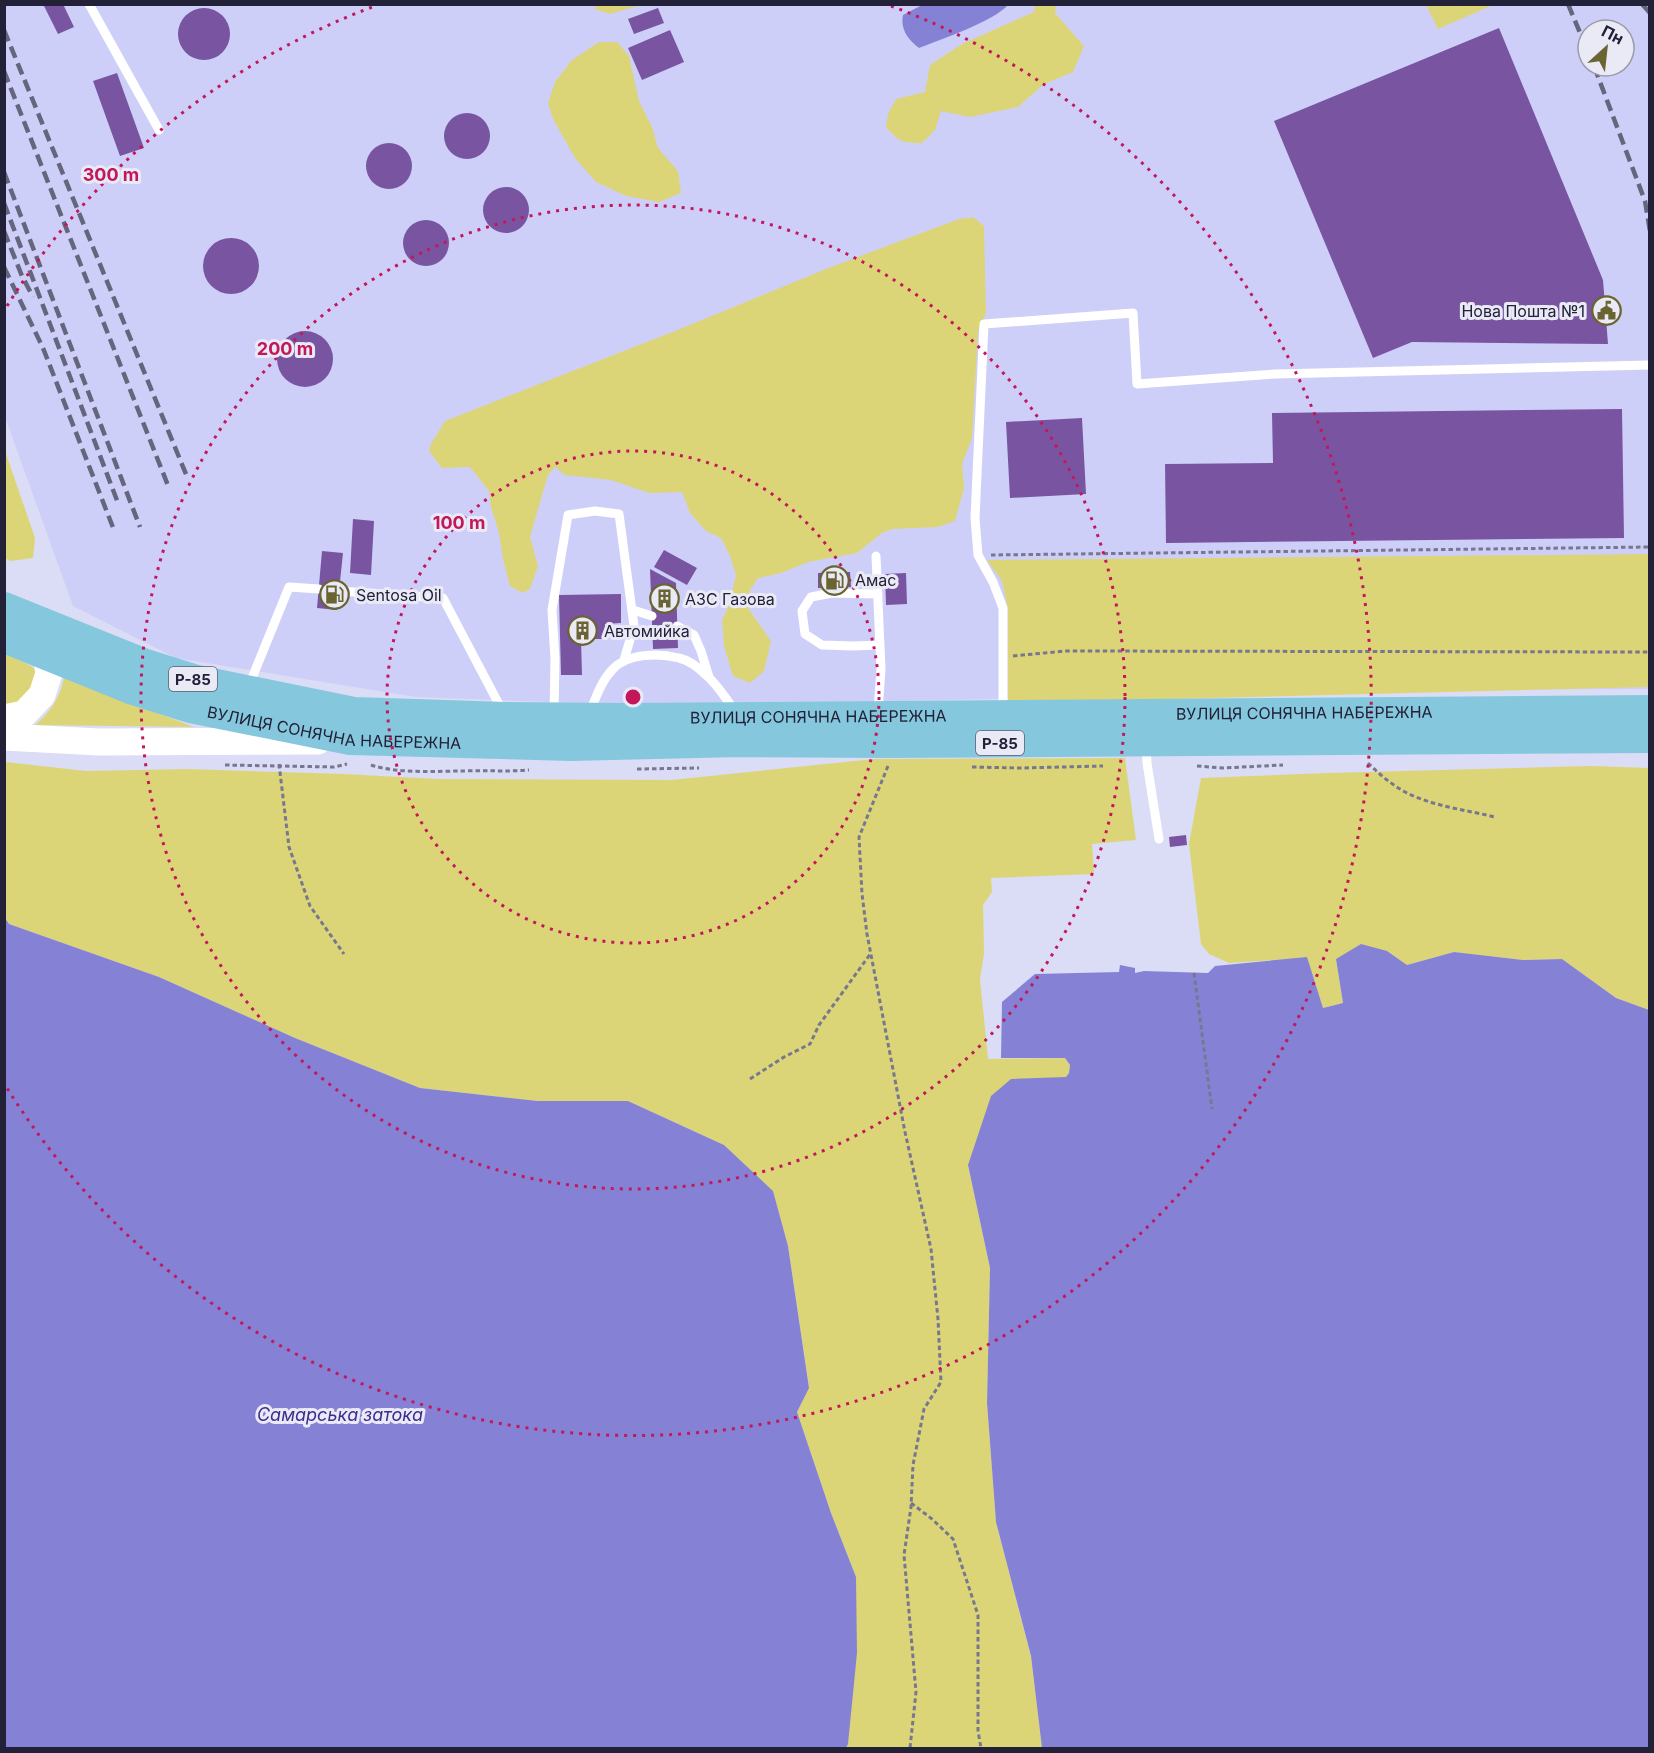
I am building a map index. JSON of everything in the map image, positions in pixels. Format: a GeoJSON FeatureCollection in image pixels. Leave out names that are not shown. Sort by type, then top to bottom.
{"type":"FeatureCollection","features":[{"type":"Feature","properties":{"kind":"main road","name":"ВУЛИЦЯ СОНЯЧНА НАБЕРЕЖНА"},"geometry":{"type":"LineString","coordinates":[[4,607],[143,663],[197,680],[354,711],[506,717],[571,727]]}},
{"type":"Feature","properties":{"kind":"main road"},"geometry":{"type":"LineString","coordinates":[[4,718],[24,714],[42,695],[49,673],[39,622]]}},
{"type":"Feature","properties":{"kind":"main road","name":"ВУЛИЦЯ СОНЯЧНА НАБЕРЕЖНА"},"geometry":{"type":"LineString","coordinates":[[4,638],[133,690],[190,708],[350,740],[571,727],[881,732],[1146,742],[1650,738]]}},
{"type":"Feature","properties":{"kind":"main road","name":"ВУЛИЦЯ СОНЯЧНА НАБЕРЕЖНА"},"geometry":{"type":"LineString","coordinates":[[881,732],[1003,714],[1650,710]]}},
{"type":"Feature","properties":{"kind":"main road"},"geometry":{"type":"LineString","coordinates":[[4,737],[99,742],[350,740]]}},
{"type":"Feature","properties":{"kind":"lane"},"geometry":{"type":"LineString","coordinates":[[89,4],[159,130]]}},
{"type":"Feature","properties":{"kind":"lane"},"geometry":{"type":"LineString","coordinates":[[1003,714],[1003,608],[993,582],[978,555],[975,518],[984,324],[1132,314],[1137,384],[1275,374],[1650,365]]}},
{"type":"Feature","properties":{"kind":"lane"},"geometry":{"type":"LineString","coordinates":[[571,727],[555,659],[552,610],[568,515],[595,511],[619,514],[634,626],[624,660]]}},
{"type":"Feature","properties":{"kind":"lane"},"geometry":{"type":"LineString","coordinates":[[876,556],[881,732]]}},
{"type":"Feature","properties":{"kind":"lane"},"geometry":{"type":"LineString","coordinates":[[247,690],[289,587],[319,589]]}},
{"type":"Feature","properties":{"kind":"lane"},"geometry":{"type":"LineString","coordinates":[[339,591],[443,598],[506,717]]}},
{"type":"Feature","properties":{"kind":"lane"},"geometry":{"type":"LineString","coordinates":[[878,594],[832,593],[811,597],[802,611],[805,634],[822,645],[880,645]]}},
{"type":"Feature","properties":{"kind":"lane"},"geometry":{"type":"LineString","coordinates":[[633,610],[652,616]]}},
{"type":"Feature","properties":{"kind":"lane"},"geometry":{"type":"LineString","coordinates":[[677,626],[694,635],[708,677],[739,729]]}},
{"type":"Feature","properties":{"kind":"lane"},"geometry":{"type":"LineString","coordinates":[[571,727],[604,680],[624,660],[658,656],[681,658],[708,677]]}},
{"type":"Feature","properties":{"kind":"lane"},"geometry":{"type":"LineString","coordinates":[[1146,742],[1159,839]]}},
{"type":"Feature","properties":{"kind":"path"},"geometry":{"type":"LineString","coordinates":[[978,555],[1650,547]]}},
{"type":"Feature","properties":{"kind":"path"},"geometry":{"type":"LineString","coordinates":[[1003,657],[1065,651],[1650,652]]}},
{"type":"Feature","properties":{"kind":"path"},"geometry":{"type":"LineString","coordinates":[[881,732],[888,767],[860,837],[862,894],[905,1132],[931,1249],[939,1319],[941,1382],[924,1409],[913,1465],[904,1555],[916,1692],[910,1749]]}},
{"type":"Feature","properties":{"kind":"path"},"geometry":{"type":"LineString","coordinates":[[273,742],[280,765],[289,847],[310,906],[344,954]]}},
{"type":"Feature","properties":{"kind":"path"},"geometry":{"type":"LineString","coordinates":[[1368,764],[1406,792],[1430,801],[1495,817]]}},
{"type":"Feature","properties":{"kind":"path"},"geometry":{"type":"LineString","coordinates":[[750,1079],[810,1044],[819,1025],[871,953]]}},
{"type":"Feature","properties":{"kind":"path"},"geometry":{"type":"LineString","coordinates":[[1194,973],[1212,1109]]}},
{"type":"Feature","properties":{"kind":"path"},"geometry":{"type":"LineString","coordinates":[[911,1503],[953,1539],[978,1614],[978,1731],[981,1749]]}},
{"type":"Feature","properties":{"kind":"shaded area"},"geometry":{"type":"Polygon","coordinates":[[[596,4],[640,5],[610,14],[595,9],[596,4]]]}},
{"type":"Feature","properties":{"kind":"shaded area"},"geometry":{"type":"Polygon","coordinates":[[[5,5],[1649,5],[1649,689],[1429,690],[657,706],[416,697],[176,658],[73,606],[5,417],[5,5]]]}},
{"type":"Feature","properties":{"kind":"shaded area"},"geometry":{"type":"Polygon","coordinates":[[[1035,5],[1056,5],[1055,13],[1084,46],[1073,72],[1044,84],[1018,107],[970,117],[941,111],[935,130],[922,143],[902,141],[886,127],[888,114],[896,99],[925,92],[930,65],[962,44],[1034,12],[1035,5]]]}},
{"type":"Feature","properties":{"kind":"shaded area"},"geometry":{"type":"Polygon","coordinates":[[[1426,5],[1493,5],[1438,29],[1426,5]]]}},
{"type":"Feature","properties":{"kind":"shaded area"},"geometry":{"type":"Polygon","coordinates":[[[599,42],[617,42],[629,56],[639,101],[652,127],[658,148],[678,171],[681,193],[659,202],[626,196],[596,182],[575,158],[553,119],[548,103],[555,82],[572,60],[599,42]]]}},
{"type":"Feature","properties":{"kind":"shaded area"},"geometry":{"type":"Polygon","coordinates":[[[973,217],[984,226],[986,313],[978,331],[972,438],[962,464],[964,488],[955,521],[938,527],[892,529],[882,533],[857,553],[808,562],[781,573],[758,578],[749,592],[748,608],[771,641],[764,671],[750,683],[733,676],[724,646],[722,620],[729,605],[736,575],[730,556],[721,538],[706,531],[690,513],[682,492],[649,493],[611,480],[565,475],[555,467],[548,475],[530,537],[538,566],[530,589],[523,593],[510,586],[489,491],[470,467],[442,468],[429,451],[445,421],[831,267],[959,219],[973,217]]]}},
{"type":"Feature","properties":{"kind":"shaded area"},"geometry":{"type":"Polygon","coordinates":[[[4,448],[35,538],[33,558],[10,561],[5,558],[4,448]]]}},
{"type":"Feature","properties":{"kind":"shaded area"},"geometry":{"type":"Polygon","coordinates":[[[1649,554],[1649,687],[1008,703],[1008,609],[1002,581],[987,560],[1649,554]]]}},
{"type":"Feature","properties":{"kind":"shaded area"},"geometry":{"type":"Polygon","coordinates":[[[5,654],[30,665],[35,670],[36,678],[25,697],[18,703],[5,708],[5,654]]]}},
{"type":"Feature","properties":{"kind":"shaded area"},"geometry":{"type":"Polygon","coordinates":[[[64,677],[194,727],[35,725],[54,704],[64,677]]]}},
{"type":"Feature","properties":{"kind":"shaded area"},"geometry":{"type":"Polygon","coordinates":[[[1125,758],[1136,840],[1092,844],[1094,874],[991,878],[992,892],[983,905],[984,953],[980,979],[988,1059],[1065,1058],[1070,1065],[1066,1077],[968,1165],[990,1268],[987,1403],[996,1522],[1031,1657],[1042,1748],[846,1748],[856,1577],[831,1513],[797,1412],[809,1387],[788,1246],[773,1192],[724,1145],[628,1101],[538,1101],[420,1088],[295,1038],[159,977],[9,924],[5,918],[5,762],[86,771],[187,769],[437,779],[671,780],[874,759],[1125,758]]]}},
{"type":"Feature","properties":{"kind":"shaded area"},"geometry":{"type":"Polygon","coordinates":[[[1591,766],[1649,768],[1649,1010],[1616,998],[1562,959],[1523,960],[1454,952],[1407,965],[1387,951],[1336,959],[1343,1003],[1323,1008],[1307,958],[1229,963],[1209,954],[1201,944],[1189,844],[1201,778],[1591,766]]]}},
{"type":"Feature","properties":{"kind":"water"},"geometry":{"type":"Polygon","coordinates":[[[922,5],[1008,5],[980,23],[919,48],[906,34],[902,20],[903,15],[922,5]]]}},
{"type":"Feature","properties":{"kind":"water","name":"Самарська затока"},"geometry":{"type":"Polygon","coordinates":[[[5,918],[9,924],[159,977],[295,1038],[420,1088],[538,1101],[628,1101],[724,1145],[773,1191],[788,1246],[809,1388],[797,1412],[831,1513],[856,1577],[857,1653],[846,1748],[5,1748],[5,918]]]}},
{"type":"Feature","properties":{"kind":"water"},"geometry":{"type":"Polygon","coordinates":[[[1361,944],[1387,951],[1407,965],[1454,952],[1523,960],[1562,959],[1616,998],[1649,1010],[1649,1748],[1042,1748],[1031,1656],[996,1522],[987,1403],[990,1268],[968,1165],[991,1096],[1011,1079],[1066,1077],[1070,1065],[1065,1058],[1001,1058],[1002,1002],[1035,974],[1119,972],[1120,965],[1135,968],[1135,973],[1144,971],[1208,973],[1215,966],[1307,957],[1323,1008],[1343,1003],[1336,959],[1361,944]]]}},
{"type":"Feature","properties":{"kind":"building"},"geometry":{"type":"Polygon","coordinates":[[[43,4],[63,4],[74,27],[58,34],[43,4]]]}},
{"type":"Feature","properties":{"kind":"building"},"geometry":{"type":"Polygon","coordinates":[[[199,8],[209,8],[219,12],[226,19],[230,34],[226,49],[219,56],[209,60],[199,60],[189,56],[182,49],[178,39],[178,29],[182,19],[189,12],[199,8]]]}},
{"type":"Feature","properties":{"kind":"building"},"geometry":{"type":"Polygon","coordinates":[[[658,8],[664,23],[634,34],[628,19],[658,8]]]}},
{"type":"Feature","properties":{"kind":"building"},"geometry":{"type":"Polygon","coordinates":[[[1499,28],[1603,280],[1608,344],[1412,342],[1373,358],[1274,121],[1499,28]]]}},
{"type":"Feature","properties":{"kind":"building"},"geometry":{"type":"Polygon","coordinates":[[[670,30],[684,62],[642,80],[628,48],[670,30]]]}},
{"type":"Feature","properties":{"kind":"building"},"geometry":{"type":"Polygon","coordinates":[[[117,73],[144,148],[120,156],[93,81],[117,73]]]}},
{"type":"Feature","properties":{"kind":"building"},"geometry":{"type":"Polygon","coordinates":[[[467,113],[483,120],[490,136],[483,152],[467,159],[451,152],[444,136],[451,120],[467,113]]]}},
{"type":"Feature","properties":{"kind":"building"},"geometry":{"type":"Polygon","coordinates":[[[389,143],[405,150],[412,166],[405,182],[389,189],[373,182],[366,166],[373,150],[389,143]]]}},
{"type":"Feature","properties":{"kind":"building"},"geometry":{"type":"Polygon","coordinates":[[[506,187],[522,194],[529,210],[522,226],[506,233],[490,226],[483,210],[490,194],[506,187]]]}},
{"type":"Feature","properties":{"kind":"building"},"geometry":{"type":"Polygon","coordinates":[[[426,220],[442,227],[449,243],[442,259],[426,266],[410,259],[403,243],[410,227],[426,220]]]}},
{"type":"Feature","properties":{"kind":"building"},"geometry":{"type":"Polygon","coordinates":[[[231,238],[242,240],[251,246],[257,255],[259,266],[257,277],[251,286],[242,292],[231,294],[220,292],[211,286],[205,277],[203,266],[205,255],[211,246],[220,240],[231,238]]]}},
{"type":"Feature","properties":{"kind":"building"},"geometry":{"type":"Polygon","coordinates":[[[305,331],[316,333],[325,339],[331,348],[333,359],[331,370],[325,379],[316,385],[305,387],[294,385],[285,379],[279,370],[277,359],[279,348],[285,339],[294,333],[305,331]]]}},
{"type":"Feature","properties":{"kind":"building"},"geometry":{"type":"Polygon","coordinates":[[[1622,409],[1624,538],[1166,543],[1165,464],[1273,463],[1272,413],[1622,409]]]}},
{"type":"Feature","properties":{"kind":"building"},"geometry":{"type":"Polygon","coordinates":[[[1082,418],[1086,494],[1010,498],[1006,422],[1082,418]]]}},
{"type":"Feature","properties":{"kind":"building"},"geometry":{"type":"Polygon","coordinates":[[[353,519],[374,521],[371,575],[350,573],[353,519]]]}},
{"type":"Feature","properties":{"kind":"building"},"geometry":{"type":"Polygon","coordinates":[[[664,550],[697,568],[687,585],[654,567],[664,550]]]}},
{"type":"Feature","properties":{"kind":"building"},"geometry":{"type":"Polygon","coordinates":[[[322,551],[343,553],[337,610],[317,608],[322,551]]]}},
{"type":"Feature","properties":{"kind":"building","name":"АЗС Газова"},"geometry":{"type":"Polygon","coordinates":[[[650,569],[676,583],[678,648],[653,649],[650,569]]]}},
{"type":"Feature","properties":{"kind":"building","name":"Амас"},"geometry":{"type":"Polygon","coordinates":[[[850,572],[851,587],[818,588],[818,573],[850,572]]]}},
{"type":"Feature","properties":{"kind":"building"},"geometry":{"type":"Polygon","coordinates":[[[906,573],[907,604],[886,605],[885,574],[906,573]]]}},
{"type":"Feature","properties":{"kind":"building","name":"Автомийка"},"geometry":{"type":"Polygon","coordinates":[[[621,594],[621,623],[605,624],[605,639],[581,639],[582,675],[561,675],[559,595],[621,594]]]}},
{"type":"Feature","properties":{"kind":"building"},"geometry":{"type":"Polygon","coordinates":[[[1186,835],[1187,845],[1170,847],[1169,837],[1186,835]]]}},
{"type":"Feature","properties":{"kind":"railway"},"geometry":{"type":"LineString","coordinates":[[1568,4],[1576,23]]}},
{"type":"Feature","properties":{"kind":"railway"},"geometry":{"type":"LineString","coordinates":[[1642,4],[1650,13]]}},
{"type":"Feature","properties":{"kind":"railway"},"geometry":{"type":"LineString","coordinates":[[4,30],[188,479]]}},
{"type":"Feature","properties":{"kind":"railway"},"geometry":{"type":"LineString","coordinates":[[4,71],[169,488]]}},
{"type":"Feature","properties":{"kind":"railway"},"geometry":{"type":"LineString","coordinates":[[1599,78],[1645,201],[1650,231]]}},
{"type":"Feature","properties":{"kind":"railway"},"geometry":{"type":"LineString","coordinates":[[4,172],[140,527]]}},
{"type":"Feature","properties":{"kind":"railway"},"geometry":{"type":"LineString","coordinates":[[4,203],[118,503]]}},
{"type":"Feature","properties":{"kind":"railway"},"geometry":{"type":"LineString","coordinates":[[4,231],[33,297]]}},
{"type":"Feature","properties":{"kind":"railway"},"geometry":{"type":"LineString","coordinates":[[4,267],[43,348],[114,530]]}},
{"type":"Feature","properties":{"kind":"place","name":"Нова Пошта №1"},"geometry":{"type":"Point","coordinates":[1606,311]}},
{"type":"Feature","properties":{"kind":"place","name":"Амас"},"geometry":{"type":"Point","coordinates":[834,580]}},
{"type":"Feature","properties":{"kind":"place","name":"Sentosa Oil"},"geometry":{"type":"Point","coordinates":[335,595]}},
{"type":"Feature","properties":{"kind":"place","name":"АЗС Газова"},"geometry":{"type":"Point","coordinates":[664,599]}},
{"type":"Feature","properties":{"kind":"place","name":"Автомийка"},"geometry":{"type":"Point","coordinates":[583,631]}}]}
